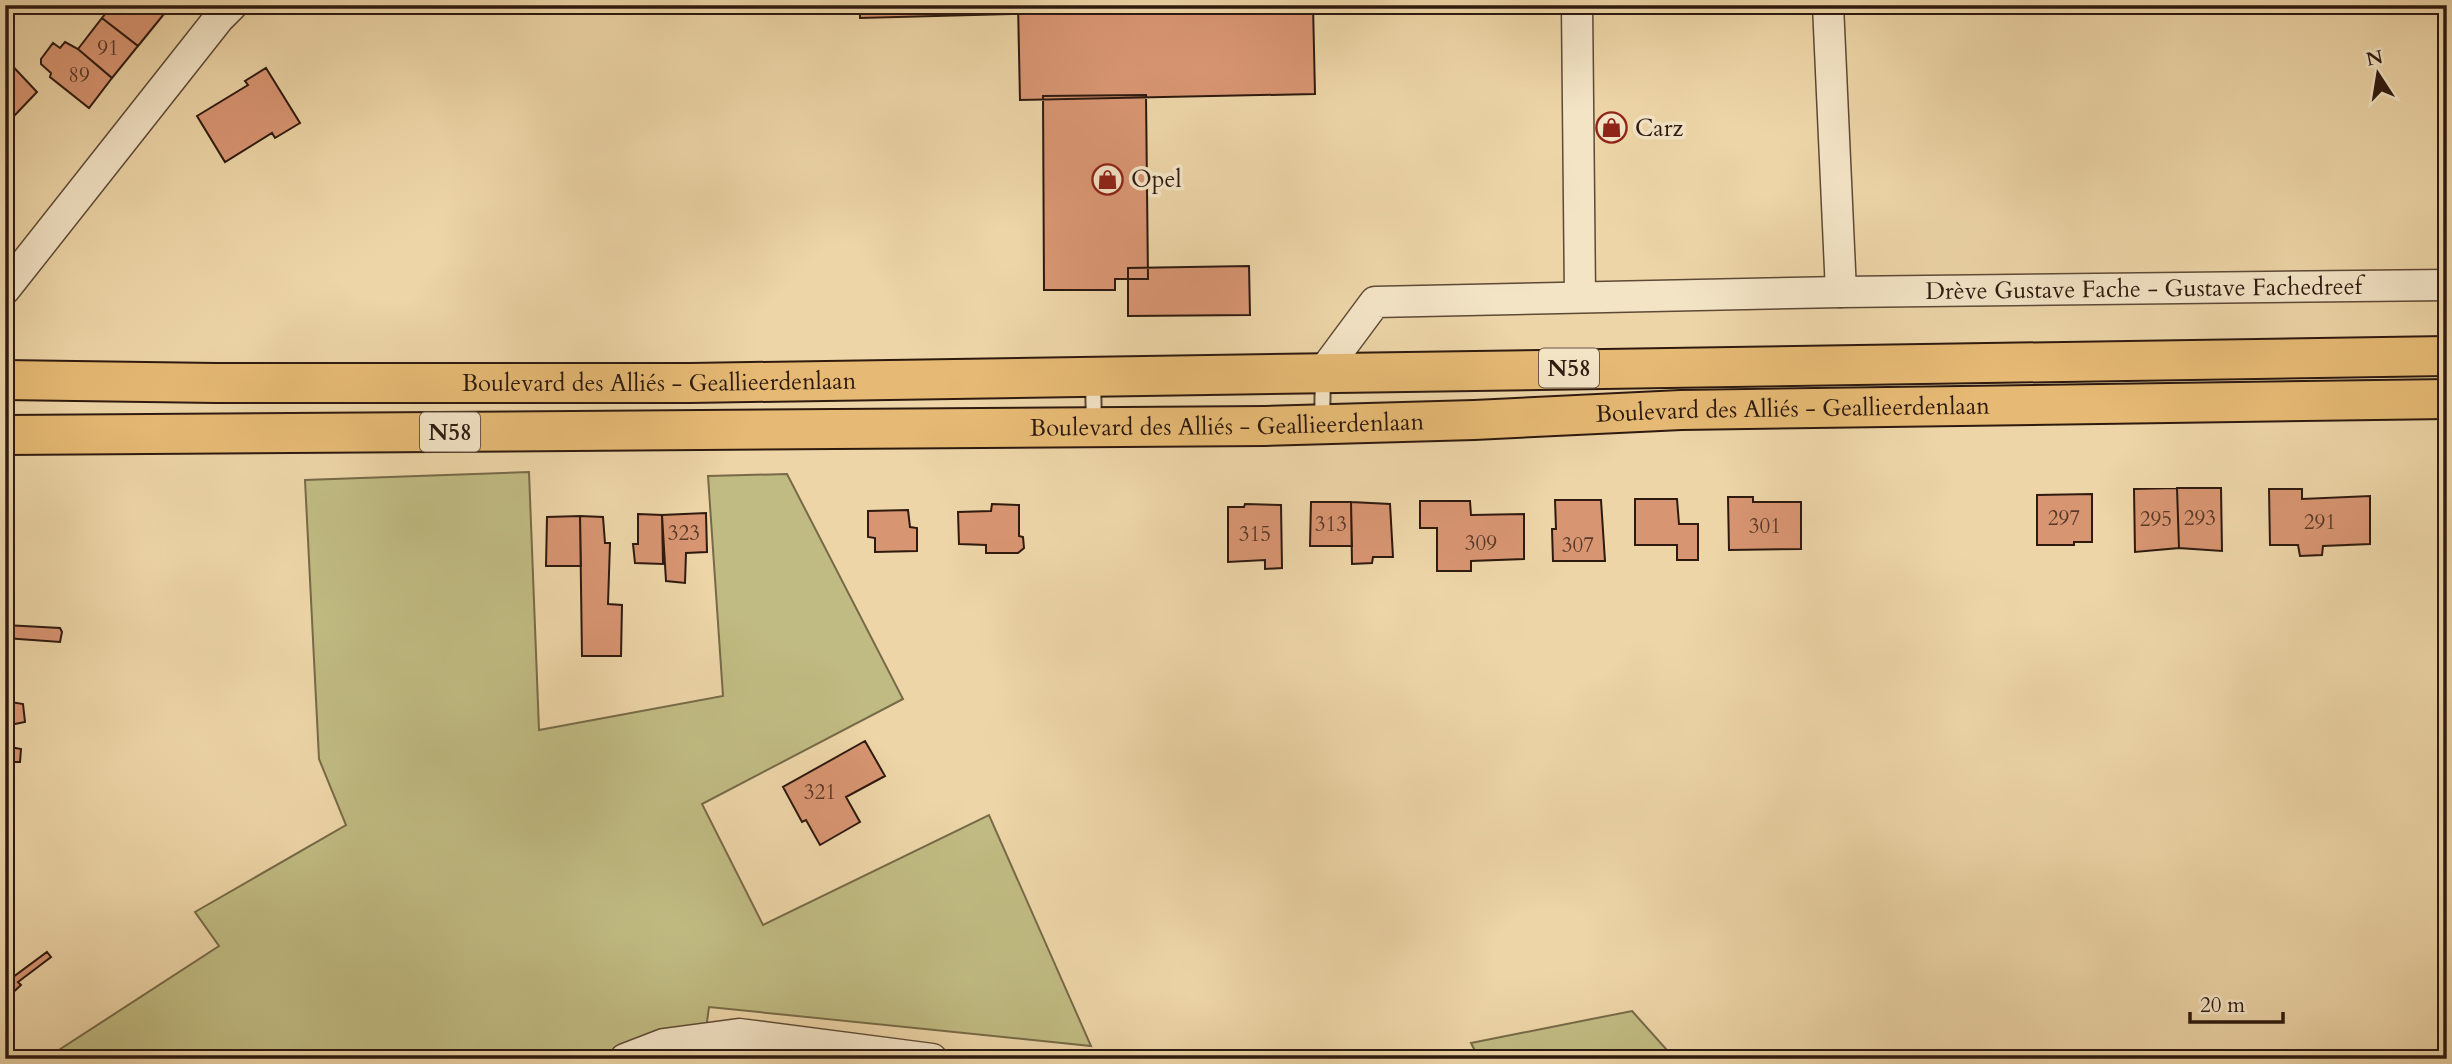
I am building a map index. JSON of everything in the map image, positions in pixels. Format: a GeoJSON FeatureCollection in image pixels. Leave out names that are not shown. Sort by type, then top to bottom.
{"type":"FeatureCollection","features":[{"type":"Feature","properties":{"kind":"highway","name":"Boulevard des Alliés - Geallieerdenlaan"},"geometry":{"type":"LineString","coordinates":[[5,380],[676,383],[2447,356]]}},
{"type":"Feature","properties":{"kind":"highway","name":"Boulevard des Alliés - Geallieerdenlaan"},"geometry":{"type":"LineString","coordinates":[[5,435],[1094,428],[1474,421],[1681,410],[2447,399]]}},
{"type":"Feature","properties":{"kind":"street"},"geometry":{"type":"LineString","coordinates":[[5,289],[232,5]]}},
{"type":"Feature","properties":{"kind":"street"},"geometry":{"type":"LineString","coordinates":[[1577,5],[1580,297]]}},
{"type":"Feature","properties":{"kind":"street"},"geometry":{"type":"LineString","coordinates":[[1828,5],[1842,292]]}},
{"type":"Feature","properties":{"kind":"street","name":"Drève Gustave Fache - Gustave Fachedreef"},"geometry":{"type":"LineString","coordinates":[[1323,372],[1375,302],[1842,292],[2447,285]]}},
{"type":"Feature","properties":{"kind":"street"},"geometry":{"type":"LineString","coordinates":[[625,1059],[664,1044],[738,1034],[932,1059]]}},
{"type":"Feature","properties":{"kind":"lane"},"geometry":{"type":"LineString","coordinates":[[1322,424],[1323,372]]}},
{"type":"Feature","properties":{"kind":"lane"},"geometry":{"type":"LineString","coordinates":[[1093,376],[1094,428]]}},
{"type":"Feature","properties":{"kind":"shaded area"},"geometry":{"type":"Polygon","coordinates":[[[529,472],[539,730],[723,696],[708,476],[787,474],[903,699],[702,804],[763,925],[989,815],[1091,1046],[709,1007],[704,1059],[45,1059],[219,946],[195,912],[346,825],[319,759],[305,480],[529,472]]]}},
{"type":"Feature","properties":{"kind":"shaded area"},"geometry":{"type":"Polygon","coordinates":[[[1632,1011],[1675,1059],[1479,1059],[1471,1043],[1632,1011]]]}},
{"type":"Feature","properties":{"kind":"building"},"geometry":{"type":"Polygon","coordinates":[[[112,5],[154,5],[164,14],[138,46],[102,18],[112,5]]]}},
{"type":"Feature","properties":{"kind":"building"},"geometry":{"type":"Polygon","coordinates":[[[860,5],[1010,5],[1011,14],[860,18],[860,5]]]}},
{"type":"Feature","properties":{"kind":"building"},"geometry":{"type":"Polygon","coordinates":[[[1018,5],[1313,5],[1315,94],[1020,100],[1018,5]]]}},
{"type":"Feature","properties":{"kind":"building"},"geometry":{"type":"Polygon","coordinates":[[[102,18],[138,46],[112,78],[78,49],[102,18]]]}},
{"type":"Feature","properties":{"kind":"building"},"geometry":{"type":"Polygon","coordinates":[[[65,42],[78,49],[112,78],[89,108],[50,77],[51,73],[41,64],[41,59],[53,43],[60,48],[65,42]]]}},
{"type":"Feature","properties":{"kind":"building"},"geometry":{"type":"Polygon","coordinates":[[[5,58],[37,92],[15,115],[5,104],[5,58]]]}},
{"type":"Feature","properties":{"kind":"building"},"geometry":{"type":"Polygon","coordinates":[[[266,68],[300,123],[275,138],[272,133],[225,162],[197,116],[248,85],[245,81],[266,68]]]}},
{"type":"Feature","properties":{"kind":"building"},"geometry":{"type":"Polygon","coordinates":[[[1146,95],[1148,279],[1115,279],[1115,290],[1044,290],[1043,96],[1146,95]]]}},
{"type":"Feature","properties":{"kind":"building"},"geometry":{"type":"Polygon","coordinates":[[[1249,266],[1250,315],[1128,316],[1128,268],[1249,266]]]}},
{"type":"Feature","properties":{"kind":"building"},"geometry":{"type":"Polygon","coordinates":[[[2177,488],[2179,548],[2135,552],[2134,489],[2177,488]]]}},
{"type":"Feature","properties":{"kind":"building"},"geometry":{"type":"Polygon","coordinates":[[[2177,488],[2221,488],[2222,551],[2179,548],[2177,488]]]}},
{"type":"Feature","properties":{"kind":"building"},"geometry":{"type":"Polygon","coordinates":[[[2269,489],[2302,489],[2302,499],[2370,496],[2370,544],[2323,546],[2322,555],[2300,556],[2298,545],[2270,545],[2269,489]]]}},
{"type":"Feature","properties":{"kind":"building"},"geometry":{"type":"Polygon","coordinates":[[[2092,494],[2092,542],[2037,545],[2037,495],[2092,494]]]}},
{"type":"Feature","properties":{"kind":"building"},"geometry":{"type":"Polygon","coordinates":[[[1728,497],[1753,497],[1753,502],[1801,502],[1801,549],[1729,550],[1728,497]]]}},
{"type":"Feature","properties":{"kind":"building"},"geometry":{"type":"Polygon","coordinates":[[[1635,499],[1677,499],[1679,524],[1698,524],[1698,560],[1677,560],[1677,545],[1635,545],[1635,499]]]}},
{"type":"Feature","properties":{"kind":"building"},"geometry":{"type":"Polygon","coordinates":[[[1555,500],[1601,500],[1605,561],[1553,561],[1555,500]]]}},
{"type":"Feature","properties":{"kind":"building"},"geometry":{"type":"Polygon","coordinates":[[[1420,501],[1470,501],[1471,515],[1524,514],[1524,559],[1471,561],[1471,571],[1437,571],[1437,528],[1420,528],[1420,501]]]}},
{"type":"Feature","properties":{"kind":"building"},"geometry":{"type":"Polygon","coordinates":[[[1311,502],[1351,502],[1352,546],[1310,546],[1311,502]]]}},
{"type":"Feature","properties":{"kind":"building"},"geometry":{"type":"Polygon","coordinates":[[[1351,502],[1390,504],[1393,557],[1373,557],[1372,563],[1352,564],[1351,502]]]}},
{"type":"Feature","properties":{"kind":"building"},"geometry":{"type":"Polygon","coordinates":[[[992,504],[1019,505],[1019,536],[1023,537],[1024,548],[1018,553],[986,553],[986,545],[959,544],[958,512],[991,511],[992,504]]]}},
{"type":"Feature","properties":{"kind":"building"},"geometry":{"type":"Polygon","coordinates":[[[1245,504],[1281,505],[1282,568],[1265,569],[1265,560],[1228,562],[1228,507],[1244,507],[1245,504]]]}},
{"type":"Feature","properties":{"kind":"building"},"geometry":{"type":"Polygon","coordinates":[[[908,510],[910,527],[917,528],[917,551],[875,552],[875,538],[868,537],[868,511],[908,510]]]}},
{"type":"Feature","properties":{"kind":"building"},"geometry":{"type":"Polygon","coordinates":[[[706,513],[707,552],[686,553],[685,583],[666,581],[662,515],[706,513]]]}},
{"type":"Feature","properties":{"kind":"building"},"geometry":{"type":"Polygon","coordinates":[[[638,514],[662,515],[663,564],[635,563],[633,544],[638,544],[638,514]]]}},
{"type":"Feature","properties":{"kind":"building"},"geometry":{"type":"Polygon","coordinates":[[[580,516],[581,566],[546,566],[547,517],[580,516]]]}},
{"type":"Feature","properties":{"kind":"building"},"geometry":{"type":"Polygon","coordinates":[[[580,516],[603,517],[605,543],[610,543],[608,604],[622,605],[621,656],[582,656],[580,516]]]}},
{"type":"Feature","properties":{"kind":"building"},"geometry":{"type":"Polygon","coordinates":[[[5,625],[60,628],[60,642],[5,638],[5,625]]]}},
{"type":"Feature","properties":{"kind":"building"},"geometry":{"type":"Polygon","coordinates":[[[5,638],[14,638],[11,650],[5,649],[5,638]]]}},
{"type":"Feature","properties":{"kind":"building"},"geometry":{"type":"Polygon","coordinates":[[[5,701],[23,704],[25,722],[5,726],[5,701]]]}},
{"type":"Feature","properties":{"kind":"building"},"geometry":{"type":"Polygon","coordinates":[[[865,741],[885,776],[846,797],[860,822],[820,845],[806,820],[802,822],[783,787],[865,741]]]}},
{"type":"Feature","properties":{"kind":"building"},"geometry":{"type":"Polygon","coordinates":[[[5,746],[21,749],[20,762],[5,762],[5,746]]]}},
{"type":"Feature","properties":{"kind":"building"},"geometry":{"type":"Polygon","coordinates":[[[47,952],[51,957],[18,982],[21,985],[5,1000],[5,983],[47,952]]]}},
{"type":"Feature","properties":{"kind":"place","name":"Carz"},"geometry":{"type":"Point","coordinates":[1612,128]}},
{"type":"Feature","properties":{"kind":"place","name":"Opel"},"geometry":{"type":"Point","coordinates":[1108,179]}}]}
